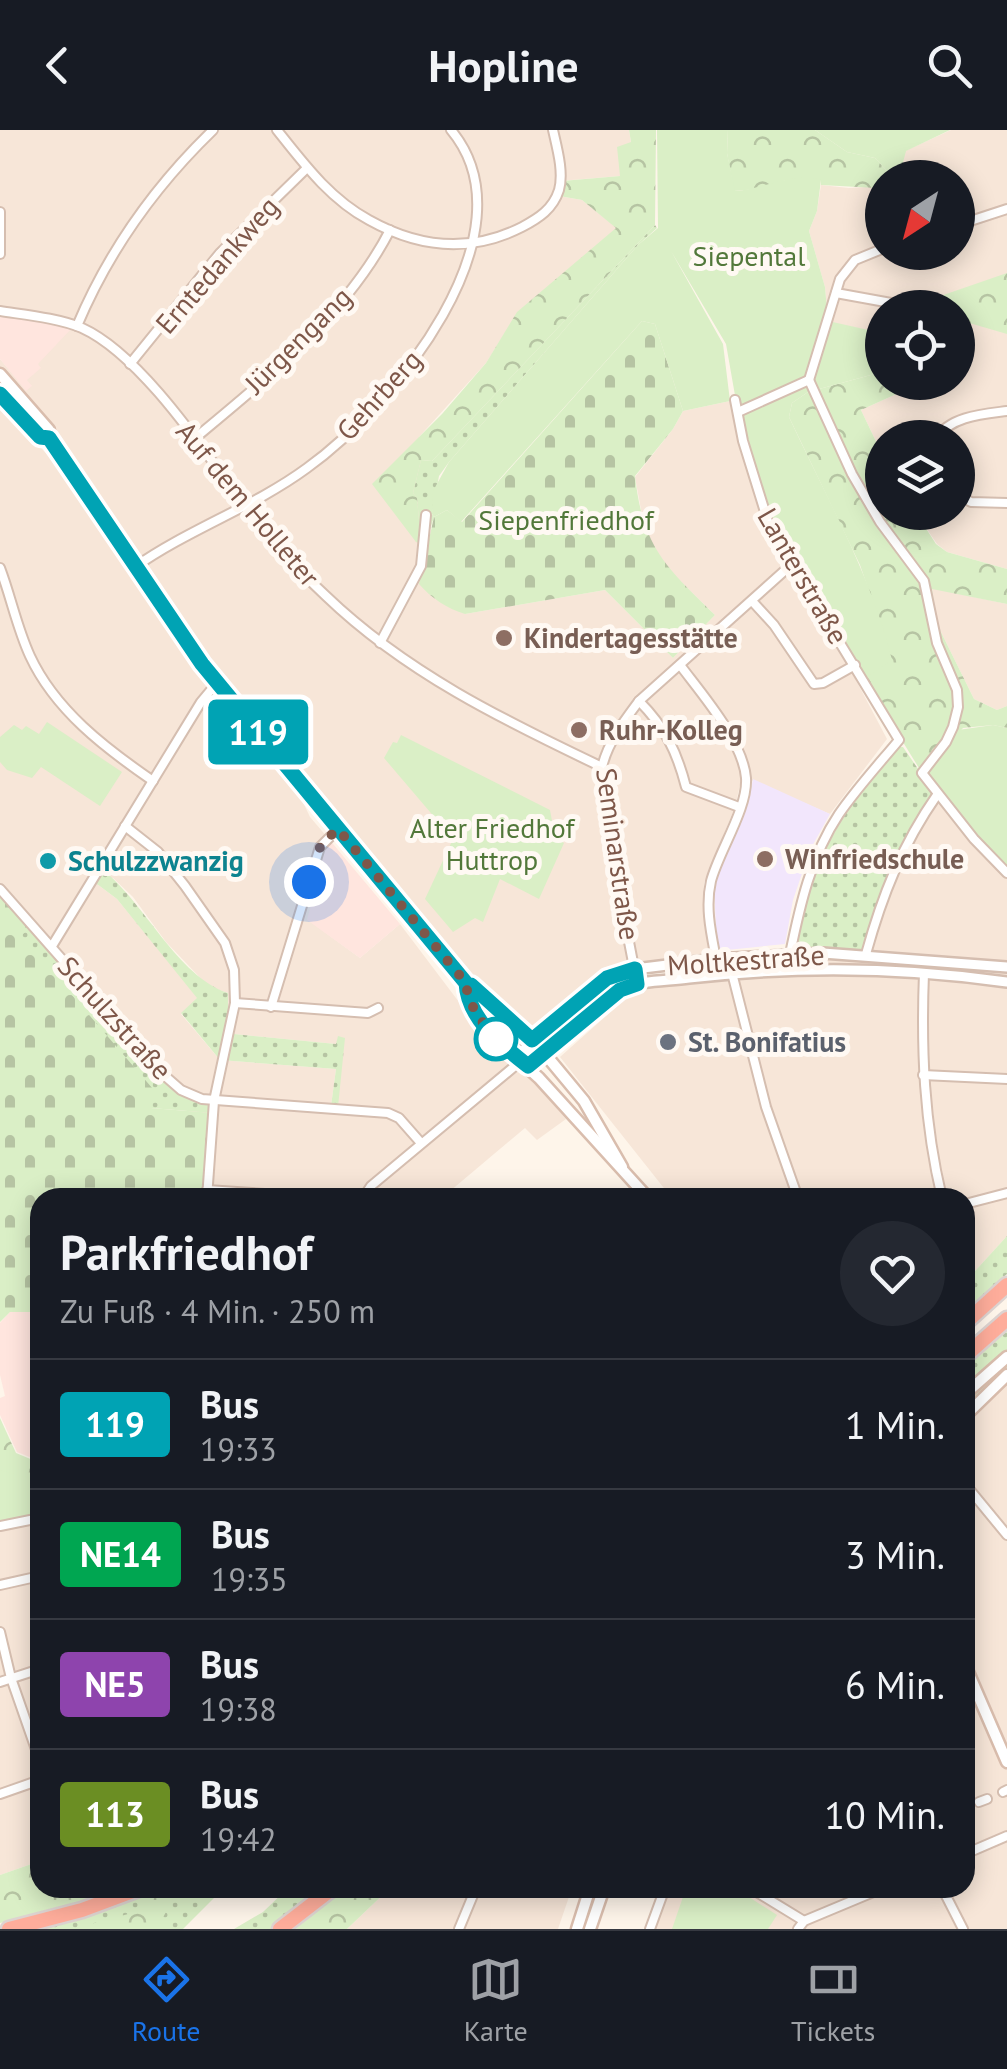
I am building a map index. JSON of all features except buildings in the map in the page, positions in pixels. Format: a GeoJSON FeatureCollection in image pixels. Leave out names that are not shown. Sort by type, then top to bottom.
{"type":"FeatureCollection","features":[{"type":"Feature","properties":{"kind":"highway"},"geometry":{"type":"LineString","coordinates":[[975,1314],[1007,1285]]}},
{"type":"Feature","properties":{"kind":"highway"},"geometry":{"type":"LineString","coordinates":[[975,1347],[1007,1320]]}},
{"type":"Feature","properties":{"kind":"highway"},"geometry":{"type":"LineString","coordinates":[[9,1929],[114,1898]]}},
{"type":"Feature","properties":{"kind":"highway"},"geometry":{"type":"LineString","coordinates":[[280,1929],[319,1898]]}},
{"type":"Feature","properties":{"kind":"main road"},"geometry":{"type":"LineString","coordinates":[[0,374],[48,430],[49,438],[216,684],[466,983],[488,997],[545,1054],[584,1101],[622,1167]]}},
{"type":"Feature","properties":{"kind":"main road"},"geometry":{"type":"LineString","coordinates":[[0,394],[40,437],[49,438]]}},
{"type":"Feature","properties":{"kind":"main road"},"geometry":{"type":"LineString","coordinates":[[466,983],[476,1015],[640,1188]]}},
{"type":"Feature","properties":{"kind":"main road"},"geometry":{"type":"LineString","coordinates":[[975,1385],[1007,1357]]}},
{"type":"Feature","properties":{"kind":"main road"},"geometry":{"type":"LineString","coordinates":[[975,1406],[1007,1375]]}},
{"type":"Feature","properties":{"kind":"main road"},"geometry":{"type":"LineString","coordinates":[[975,1689],[1007,1762]]}},
{"type":"Feature","properties":{"kind":"main road"},"geometry":{"type":"LineString","coordinates":[[577,1929],[587,1898]]}},
{"type":"Feature","properties":{"kind":"main road"},"geometry":{"type":"LineString","coordinates":[[590,1929],[601,1898]]}},
{"type":"Feature","properties":{"kind":"street"},"geometry":{"type":"LineString","coordinates":[[77,326],[122,238],[176,167],[212,130]]}},
{"type":"Feature","properties":{"kind":"street"},"geometry":{"type":"LineString","coordinates":[[277,130],[341,202],[390,230],[430,243],[460,246],[520,228],[551,206],[561,180],[552,130]]}},
{"type":"Feature","properties":{"kind":"street","name":"Gehrberg"},"geometry":{"type":"LineString","coordinates":[[136,567],[280,486],[321,458],[380,398],[441,320],[473,244],[478,188],[464,150],[451,130]]}},
{"type":"Feature","properties":{"kind":"street","name":"Erntedankweg"},"geometry":{"type":"LineString","coordinates":[[130,364],[220,253],[307,168]]}},
{"type":"Feature","properties":{"kind":"street"},"geometry":{"type":"LineString","coordinates":[[975,219],[1007,209]]}},
{"type":"Feature","properties":{"kind":"street"},"geometry":{"type":"LineString","coordinates":[[0,212],[0,254]]}},
{"type":"Feature","properties":{"kind":"street","name":"Jürgengang"},"geometry":{"type":"LineString","coordinates":[[194,439],[293,352],[360,277],[390,230]]}},
{"type":"Feature","properties":{"kind":"street"},"geometry":{"type":"LineString","coordinates":[[865,256],[844,272],[809,380],[866,498],[924,581],[936,643],[957,690],[953,726],[922,774],[1007,873]]}},
{"type":"Feature","properties":{"kind":"street"},"geometry":{"type":"LineString","coordinates":[[836,292],[865,298]]}},
{"type":"Feature","properties":{"kind":"street","name":"Auf dem Holleter"},"geometry":{"type":"LineString","coordinates":[[0,311],[77,326],[106,342],[194,439],[302,572],[368,633],[432,680],[602,767]]}},
{"type":"Feature","properties":{"kind":"street"},"geometry":{"type":"LineString","coordinates":[[738,412],[809,380]]}},
{"type":"Feature","properties":{"kind":"street","name":"Lanterstraße"},"geometry":{"type":"LineString","coordinates":[[736,400],[764,515],[898,740],[838,814],[801,901],[790,954]]}},
{"type":"Feature","properties":{"kind":"street"},"geometry":{"type":"LineString","coordinates":[[963,420],[1007,411]]}},
{"type":"Feature","properties":{"kind":"street"},"geometry":{"type":"LineString","coordinates":[[975,502],[1007,502]]}},
{"type":"Feature","properties":{"kind":"street"},"geometry":{"type":"LineString","coordinates":[[380,643],[421,566],[426,515]]}},
{"type":"Feature","properties":{"kind":"street","name":"Seminarstraße"},"geometry":{"type":"LineString","coordinates":[[637,984],[616,876],[602,767],[614,738],[639,701],[792,564]]}},
{"type":"Feature","properties":{"kind":"street"},"geometry":{"type":"LineString","coordinates":[[0,568],[23,638],[46,684],[90,733],[153,780]]}},
{"type":"Feature","properties":{"kind":"street"},"geometry":{"type":"LineString","coordinates":[[752,601],[774,625],[814,684],[823,684],[854,666]]}},
{"type":"Feature","properties":{"kind":"street"},"geometry":{"type":"LineString","coordinates":[[680,664],[718,716],[739,756],[746,784],[710,884],[708,912],[716,958]]}},
{"type":"Feature","properties":{"kind":"street"},"geometry":{"type":"LineString","coordinates":[[52,946],[201,702],[216,684]]}},
{"type":"Feature","properties":{"kind":"street"},"geometry":{"type":"LineString","coordinates":[[639,701],[673,744],[686,787],[739,807]]}},
{"type":"Feature","properties":{"kind":"street"},"geometry":{"type":"LineString","coordinates":[[866,954],[895,867],[919,820],[937,796]]}},
{"type":"Feature","properties":{"kind":"street"},"geometry":{"type":"LineString","coordinates":[[126,826],[158,852],[222,937],[234,970],[236,1004],[214,1101],[207,1188]]}},
{"type":"Feature","properties":{"kind":"street"},"geometry":{"type":"LineString","coordinates":[[271,1007],[320,848],[338,829]]}},
{"type":"Feature","properties":{"kind":"street","name":"Schulzstraße"},"geometry":{"type":"LineString","coordinates":[[0,889],[172,1083],[191,1096],[214,1101],[388,1113],[399,1118],[421,1143]]}},
{"type":"Feature","properties":{"kind":"street","name":"Moltkestraße"},"geometry":{"type":"LineString","coordinates":[[522,1061],[532,1040],[607,978],[635,969],[716,958],[790,954],[866,954],[1007,968]]}},
{"type":"Feature","properties":{"kind":"street","name":"Moltkestraße"},"geometry":{"type":"LineString","coordinates":[[522,1061],[545,1054],[620,990],[637,984],[732,973],[831,970],[924,973],[1007,982]]}},
{"type":"Feature","properties":{"kind":"street"},"geometry":{"type":"LineString","coordinates":[[732,973],[757,1074],[795,1188]]}},
{"type":"Feature","properties":{"kind":"street"},"geometry":{"type":"LineString","coordinates":[[924,973],[923,1075],[940,1188]]}},
{"type":"Feature","properties":{"kind":"street"},"geometry":{"type":"LineString","coordinates":[[236,1004],[368,1013],[378,1008]]}},
{"type":"Feature","properties":{"kind":"street"},"geometry":{"type":"LineString","coordinates":[[370,1188],[522,1061]]}},
{"type":"Feature","properties":{"kind":"street"},"geometry":{"type":"LineString","coordinates":[[923,1075],[1007,1079]]}},
{"type":"Feature","properties":{"kind":"street"},"geometry":{"type":"LineString","coordinates":[[975,1201],[1007,1193]]}},
{"type":"Feature","properties":{"kind":"street"},"geometry":{"type":"LineString","coordinates":[[975,1496],[1007,1534]]}},
{"type":"Feature","properties":{"kind":"street"},"geometry":{"type":"LineString","coordinates":[[0,1526],[30,1520]]}},
{"type":"Feature","properties":{"kind":"street"},"geometry":{"type":"LineString","coordinates":[[0,1584],[30,1578]]}},
{"type":"Feature","properties":{"kind":"street"},"geometry":{"type":"LineString","coordinates":[[0,1632],[30,1733]]}},
{"type":"Feature","properties":{"kind":"street"},"geometry":{"type":"LineString","coordinates":[[0,1682],[30,1671]]}},
{"type":"Feature","properties":{"kind":"street"},"geometry":{"type":"LineString","coordinates":[[0,1794],[30,1784]]}},
{"type":"Feature","properties":{"kind":"street"},"geometry":{"type":"LineString","coordinates":[[975,1850],[1007,1836]]}},
{"type":"Feature","properties":{"kind":"street"},"geometry":{"type":"LineString","coordinates":[[459,1929],[472,1898]]}},
{"type":"Feature","properties":{"kind":"street"},"geometry":{"type":"LineString","coordinates":[[650,1929],[661,1898]]}},
{"type":"Feature","properties":{"kind":"street"},"geometry":{"type":"LineString","coordinates":[[769,1898],[820,1929]]}},
{"type":"Feature","properties":{"kind":"street"},"geometry":{"type":"LineString","coordinates":[[798,1929],[809,1919],[859,1898]]}},
{"type":"Feature","properties":{"kind":"street"},"geometry":{"type":"LineString","coordinates":[[947,1898],[962,1929]]}},
{"type":"Feature","properties":{"kind":"shaded area"},"geometry":{"type":"Polygon","coordinates":[[[0,130],[629,130],[631,142],[620,176],[560,181],[559,196],[582,200],[617,228],[518,312],[486,363],[419,437],[426,566],[465,614],[605,590],[673,658],[715,615],[669,570],[653,548],[644,526],[635,477],[683,411],[730,401],[765,531],[848,665],[887,739],[830,814],[742,776],[735,807],[704,883],[703,912],[709,954],[620,971],[540,1032],[529,1028],[432,940],[194,642],[60,439],[0,369],[0,359],[26,390],[27,380],[0,312],[0,130]]]}},
{"type":"Feature","properties":{"kind":"shaded area"},"geometry":{"type":"Polygon","coordinates":[[[951,130],[1007,130],[1007,569],[947,552],[928,530],[975,530],[975,420],[866,420],[861,410],[883,400],[975,400],[975,290],[865,290],[865,330],[828,322],[825,287],[809,231],[821,185],[865,187],[865,270],[975,270],[975,160],[903,160],[905,151],[951,130]]]}},
{"type":"Feature","properties":{"kind":"shaded area"},"geometry":{"type":"Polygon","coordinates":[[[0,312],[73,327],[38,364],[41,368],[27,380],[32,386],[26,391],[0,359],[0,312]]]}},
{"type":"Feature","properties":{"kind":"shaded area"},"geometry":{"type":"Polygon","coordinates":[[[0,400],[92,507],[202,680],[302,800],[328,838],[308,920],[360,958],[400,924],[493,1047],[511,1055],[566,1119],[537,1140],[525,1128],[454,1188],[207,1188],[182,1090],[0,889],[0,400]],[[113,878],[93,881],[117,899],[198,998],[181,1014],[220,1060],[336,1069],[331,1106],[338,1106],[336,1044],[234,1034],[228,1026],[228,993],[208,986],[166,942],[133,897],[113,878]]]}},
{"type":"Feature","properties":{"kind":"shaded area"},"geometry":{"type":"Polygon","coordinates":[[[932,588],[1007,604],[1007,706],[997,710],[974,699],[937,624],[932,588]]]}},
{"type":"Feature","properties":{"kind":"shaded area","name":"Winfriedschule"},"geometry":{"type":"Polygon","coordinates":[[[753,779],[830,814],[810,850],[793,900],[785,944],[717,951],[714,886],[753,779]]]}},
{"type":"Feature","properties":{"kind":"shaded area"},"geometry":{"type":"Polygon","coordinates":[[[937,796],[1007,874],[1007,1236],[975,1271],[975,1188],[664,1188],[560,1057],[615,1008],[629,986],[655,983],[716,959],[788,954],[888,883],[937,796]]]}},
{"type":"Feature","properties":{"kind":"shaded area"},"geometry":{"type":"Polygon","coordinates":[[[328,838],[400,924],[360,958],[307,920],[328,838]]]}},
{"type":"Feature","properties":{"kind":"shaded area"},"geometry":{"type":"Polygon","coordinates":[[[30,1311],[30,1457],[17,1452],[0,1415],[0,1398],[5,1396],[0,1375],[0,1323],[10,1312],[30,1311]]]}},
{"type":"Feature","properties":{"kind":"shaded area"},"geometry":{"type":"Polygon","coordinates":[[[1007,1376],[1007,1929],[653,1929],[664,1898],[975,1898],[975,1406],[1007,1376]]]}},
{"type":"Feature","properties":{"kind":"shaded area"},"geometry":{"type":"Polygon","coordinates":[[[30,1519],[30,1864],[0,1875],[0,1525],[30,1519]]]}},
{"type":"Feature","properties":{"kind":"shaded area"},"geometry":{"type":"Polygon","coordinates":[[[380,1898],[569,1898],[558,1929],[347,1929],[380,1898]]]}},
{"type":"Feature","properties":{"kind":"green space"},"geometry":{"type":"Polygon","coordinates":[[[629,130],[656,130],[655,225],[432,461],[421,460],[413,493],[417,498],[421,543],[416,542],[372,484],[486,363],[517,312],[616,228],[582,200],[559,196],[562,181],[620,176],[617,147],[631,142],[629,130]]]}},
{"type":"Feature","properties":{"kind":"green space","name":"Siepental"},"geometry":{"type":"Polygon","coordinates":[[[657,130],[728,130],[727,153],[735,191],[789,179],[821,180],[817,211],[809,231],[825,287],[828,321],[865,329],[865,377],[808,392],[792,403],[789,417],[846,536],[883,628],[892,660],[864,679],[770,528],[743,441],[726,344],[671,251],[723,344],[730,401],[683,411],[655,324],[642,321],[461,522],[447,510],[434,517],[432,514],[433,491],[449,462],[638,245],[658,228],[657,130]]]}},
{"type":"Feature","properties":{"kind":"green space"},"geometry":{"type":"Polygon","coordinates":[[[728,130],[815,130],[847,152],[877,160],[865,160],[865,187],[821,185],[821,180],[787,180],[734,191],[727,153],[728,130]]]}},
{"type":"Feature","properties":{"kind":"green space"},"geometry":{"type":"Polygon","coordinates":[[[815,130],[950,130],[906,151],[904,160],[877,160],[847,152],[815,130]]]}},
{"type":"Feature","properties":{"kind":"green space"},"geometry":{"type":"Polygon","coordinates":[[[655,225],[657,228],[449,462],[439,476],[434,517],[427,539],[421,543],[417,498],[413,493],[421,460],[432,461],[655,225]]]}},
{"type":"Feature","properties":{"kind":"green space"},"geometry":{"type":"Polygon","coordinates":[[[1007,273],[1007,334],[975,325],[975,290],[958,290],[1007,273]]]}},
{"type":"Feature","properties":{"kind":"green space","name":"Siepenfriedhof"},"geometry":{"type":"Polygon","coordinates":[[[642,321],[655,324],[683,411],[635,476],[639,501],[651,539],[670,569],[715,615],[673,658],[605,590],[465,614],[434,598],[419,584],[434,517],[447,510],[462,522],[642,321]]]}},
{"type":"Feature","properties":{"kind":"green space"},"geometry":{"type":"Polygon","coordinates":[[[865,377],[865,400],[883,400],[861,410],[866,420],[865,530],[927,530],[947,552],[1007,569],[1007,604],[932,589],[937,624],[974,699],[997,710],[1007,706],[1007,728],[963,728],[922,773],[864,679],[887,643],[860,565],[789,417],[792,403],[808,392],[865,377]]]}},
{"type":"Feature","properties":{"kind":"green space"},"geometry":{"type":"Polygon","coordinates":[[[47,722],[122,772],[100,806],[41,767],[32,778],[7,770],[0,762],[0,737],[14,725],[22,730],[26,726],[39,734],[47,722]]]}},
{"type":"Feature","properties":{"kind":"green space"},"geometry":{"type":"Polygon","coordinates":[[[993,725],[1007,728],[1007,873],[922,774],[951,731],[993,725]]]}},
{"type":"Feature","properties":{"kind":"green space","name":"Alter Friedhof Huttrop"},"geometry":{"type":"Polygon","coordinates":[[[401,735],[550,810],[555,837],[564,843],[539,899],[500,879],[483,922],[475,918],[453,932],[425,899],[453,839],[384,758],[401,735]]]}},
{"type":"Feature","properties":{"kind":"green space"},"geometry":{"type":"Polygon","coordinates":[[[898,747],[903,747],[936,795],[902,851],[866,954],[793,953],[809,892],[830,842],[858,796],[898,747]]]}},
{"type":"Feature","properties":{"kind":"green space"},"geometry":{"type":"Polygon","coordinates":[[[101,868],[193,971],[228,993],[228,1026],[234,1034],[336,1044],[338,1036],[345,1038],[338,1107],[331,1106],[336,1069],[220,1060],[181,1013],[197,998],[117,899],[93,881],[101,868]]]}},
{"type":"Feature","properties":{"kind":"green space"},"geometry":{"type":"Polygon","coordinates":[[[0,889],[32,925],[21,936],[153,1089],[151,1108],[212,1113],[207,1188],[30,1188],[30,1312],[10,1312],[0,1322],[0,889]]]}},
{"type":"Feature","properties":{"kind":"green space"},"geometry":{"type":"Polygon","coordinates":[[[32,925],[172,1084],[213,1102],[212,1113],[151,1108],[20,936],[32,925]]]}},
{"type":"Feature","properties":{"kind":"green space"},"geometry":{"type":"Polygon","coordinates":[[[1007,1236],[1007,1274],[975,1302],[975,1271],[1007,1236]]]}},
{"type":"Feature","properties":{"kind":"green space"},"geometry":{"type":"Polygon","coordinates":[[[1007,1328],[1007,1375],[975,1405],[975,1357],[1007,1328]]]}},
{"type":"Feature","properties":{"kind":"green space"},"geometry":{"type":"Polygon","coordinates":[[[0,1418],[16,1453],[30,1459],[30,1519],[0,1525],[0,1418]]]}},
{"type":"Feature","properties":{"kind":"green space"},"geometry":{"type":"Polygon","coordinates":[[[0,1470],[30,1478],[30,1516],[0,1523],[0,1470]]]}},
{"type":"Feature","properties":{"kind":"green space"},"geometry":{"type":"Polygon","coordinates":[[[30,1864],[30,1898],[94,1898],[0,1923],[0,1875],[30,1864]]]}},
{"type":"Feature","properties":{"kind":"green space"},"geometry":{"type":"Polygon","coordinates":[[[130,1898],[214,1898],[183,1929],[35,1929],[130,1898]]]}},
{"type":"Feature","properties":{"kind":"green space"},"geometry":{"type":"Polygon","coordinates":[[[148,1898],[166,1902],[167,1910],[157,1929],[72,1929],[132,1913],[148,1898]]]}},
{"type":"Feature","properties":{"kind":"green space"},"geometry":{"type":"Polygon","coordinates":[[[278,1898],[310,1898],[271,1929],[234,1929],[278,1898]]]}},
{"type":"Feature","properties":{"kind":"green space"},"geometry":{"type":"Polygon","coordinates":[[[334,1898],[380,1898],[347,1929],[295,1929],[334,1898]]]}},
{"type":"Feature","properties":{"kind":"green space"},"geometry":{"type":"Polygon","coordinates":[[[683,1898],[751,1898],[777,1915],[768,1929],[672,1929],[683,1898]]]}},
{"type":"Feature","properties":{"kind":"bus line","name":"119"},"geometry":{"type":"LineString","coordinates":[[0,394],[40,437],[49,438],[202,664],[466,983],[476,1015],[507,1050],[528,1066],[620,990],[637,984],[635,969],[607,978],[532,1040],[471,985]]}},
{"type":"Feature","properties":{"kind":"place","name":"Kindertagesstätte"},"geometry":{"type":"Point","coordinates":[504,638]}},
{"type":"Feature","properties":{"kind":"place","name":"Ruhr-Kolleg"},"geometry":{"type":"Point","coordinates":[579,730]}},
{"type":"Feature","properties":{"kind":"place","name":"Winfriedschule"},"geometry":{"type":"Point","coordinates":[765,859]}},
{"type":"Feature","properties":{"kind":"place","name":"Schulzzwanzig"},"geometry":{"type":"Point","coordinates":[48,861]}},
{"type":"Feature","properties":{"kind":"place","name":"St. Bonifatius"},"geometry":{"type":"Point","coordinates":[668,1042]}},
{"type":"Feature","properties":{"kind":"route"},"geometry":{"type":"LineString","coordinates":[[309,882],[321,844],[338,829],[466,983],[476,1015],[496,1039]]}}]}
